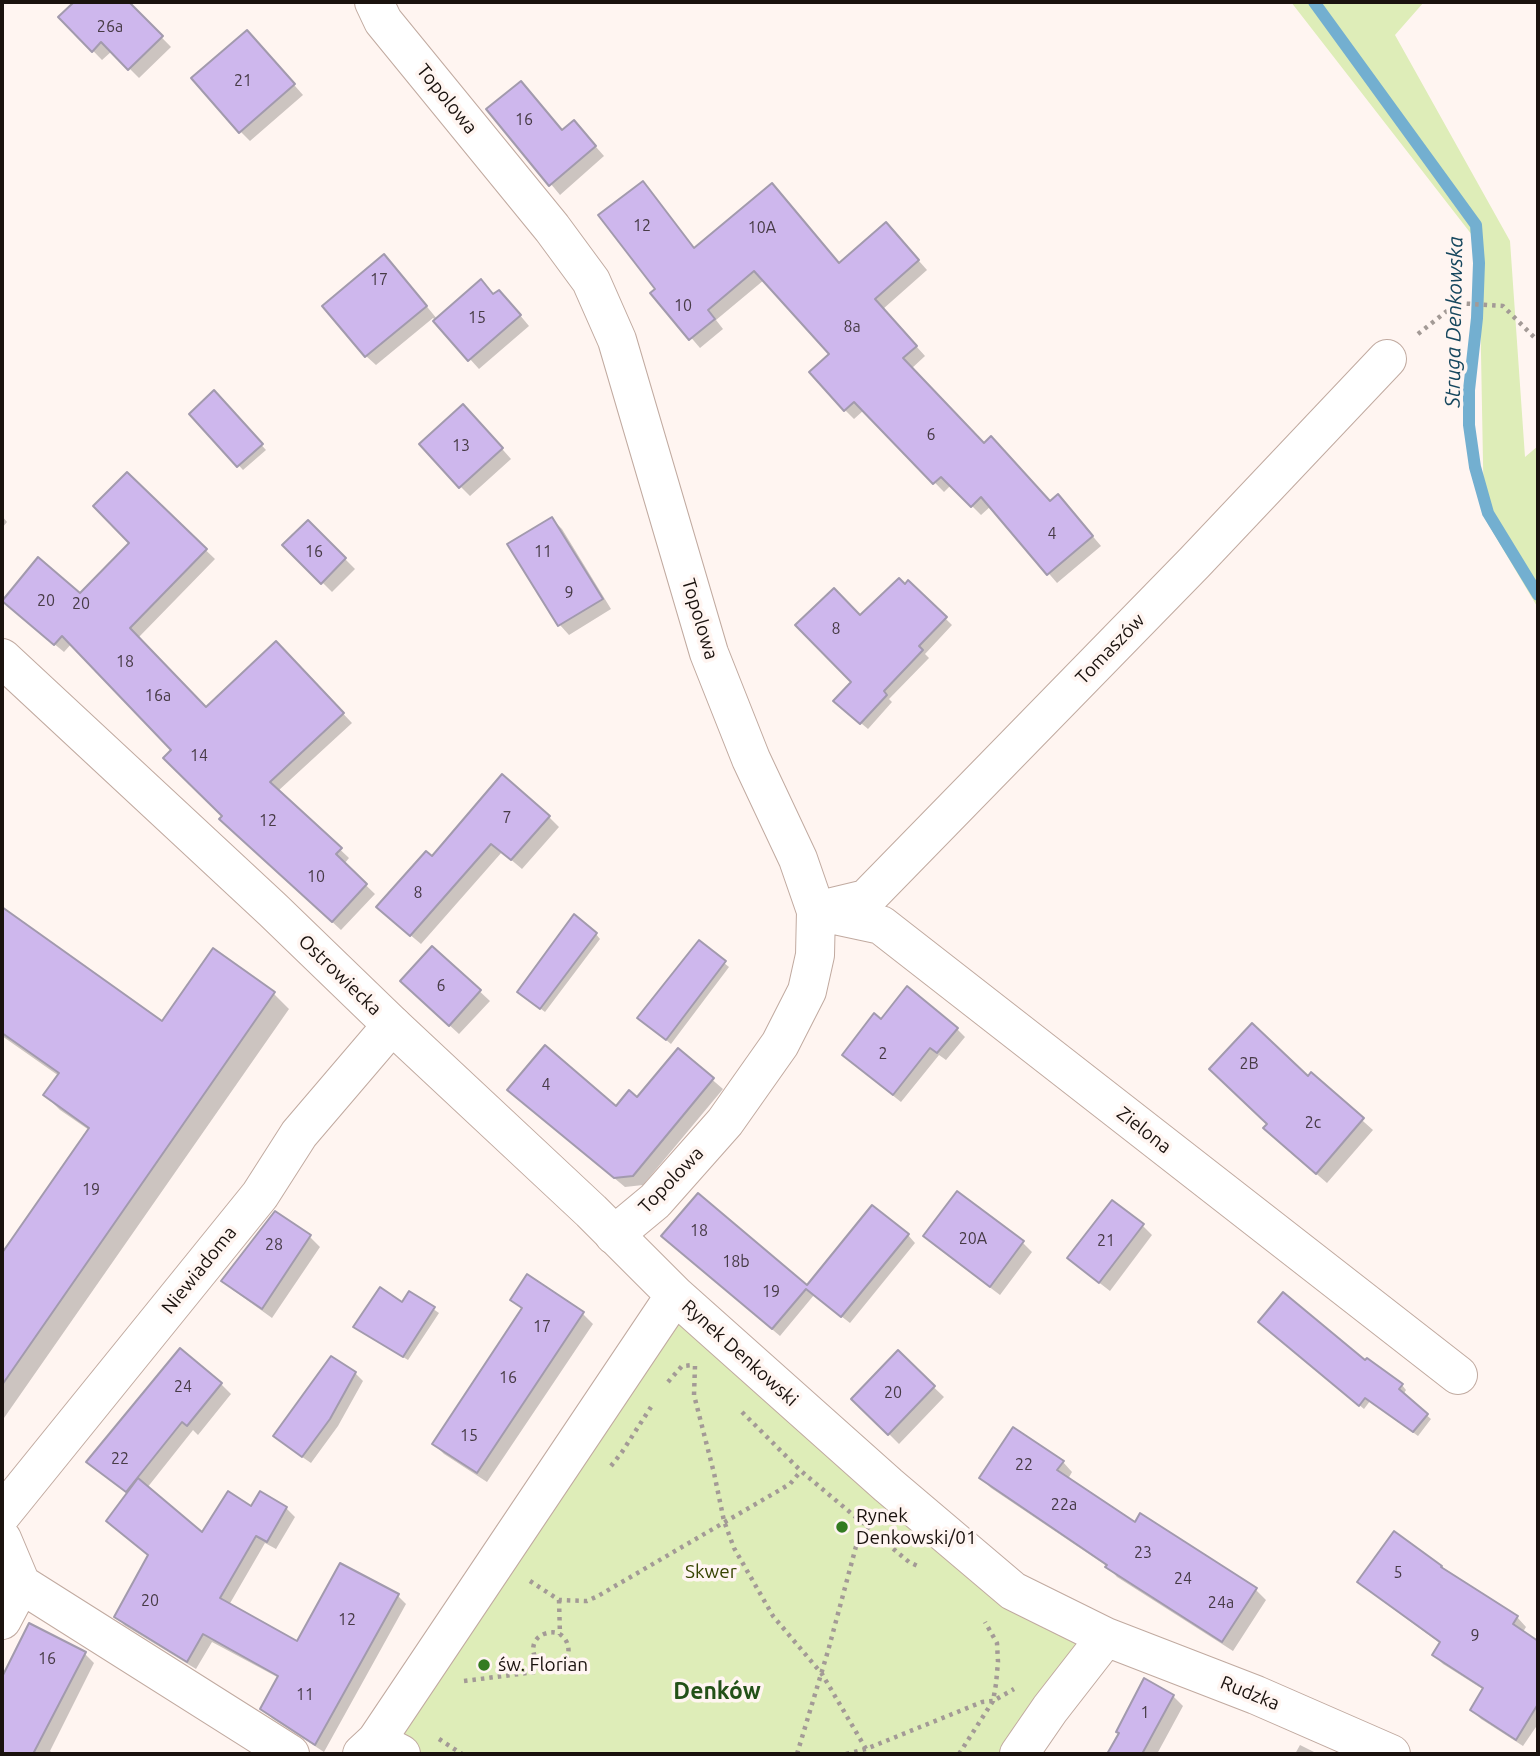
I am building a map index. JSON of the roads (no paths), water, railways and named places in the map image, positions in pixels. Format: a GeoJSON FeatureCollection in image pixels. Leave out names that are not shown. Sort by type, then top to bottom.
{"type":"FeatureCollection","features":[{"type":"Feature","properties":{"kind":"street","name":"Topolowa"},"geometry":{"type":"LineString","coordinates":[[374,2],[383,21],[552,228],[591,281],[617,340],[709,653],[751,759],[798,859],[816,911],[815,955],[807,991],[780,1044],[725,1122],[656,1201],[614,1235]]}},
{"type":"Feature","properties":{"kind":"street","name":"Tomaszów"},"geometry":{"type":"LineString","coordinates":[[816,911],[866,899],[1175,582],[1387,359]]}},
{"type":"Feature","properties":{"kind":"street","name":"Ostrowiecka"},"geometry":{"type":"LineString","coordinates":[[2,658],[273,910],[591,1211],[675,1295]]}},
{"type":"Feature","properties":{"kind":"street","name":"Zielona"},"geometry":{"type":"LineString","coordinates":[[816,911],[881,925],[1458,1376]]}},
{"type":"Feature","properties":{"kind":"street","name":"Niewiadoma"},"geometry":{"type":"LineString","coordinates":[[2,1514],[260,1195],[299,1134],[392,1024]]}},
{"type":"Feature","properties":{"kind":"street","name":"Rynek Denkowski"},"geometry":{"type":"LineString","coordinates":[[380,1750],[675,1295],[888,1485],[1013,1591],[1107,1637]]}},
{"type":"Feature","properties":{"kind":"street"},"geometry":{"type":"LineString","coordinates":[[2,1539],[21,1584],[290,1754]]}},
{"type":"Feature","properties":{"kind":"street"},"geometry":{"type":"LineString","coordinates":[[2,1620],[21,1584]]}},
{"type":"Feature","properties":{"kind":"street"},"geometry":{"type":"LineString","coordinates":[[1019,1754],[1050,1709],[1107,1637]]}},
{"type":"Feature","properties":{"kind":"street","name":"Rudzka"},"geometry":{"type":"LineString","coordinates":[[1107,1637],[1256,1695],[1391,1754]]}},
{"type":"Feature","properties":{"kind":"waterway","name":"Struga Denkowska"},"geometry":{"type":"LineString","coordinates":[[1314,2],[1476,225],[1479,263],[1477,318],[1469,390],[1469,425],[1475,467],[1488,513],[1538,595]]}},
{"type":"Feature","properties":{"kind":"place","name":"Rynek Denkowski/01"},"geometry":{"type":"Point","coordinates":[842,1527]}},
{"type":"Feature","properties":{"kind":"place","name":"św. Florian"},"geometry":{"type":"Point","coordinates":[484,1665]}},
{"type":"Feature","properties":{"kind":"district","name":"Denków"},"geometry":{"type":"Point","coordinates":[717,1691]}},
{"type":"Feature","properties":{"kind":"park label","name":"Skwer"},"geometry":{"type":"Point","coordinates":[711,1572]}}]}
